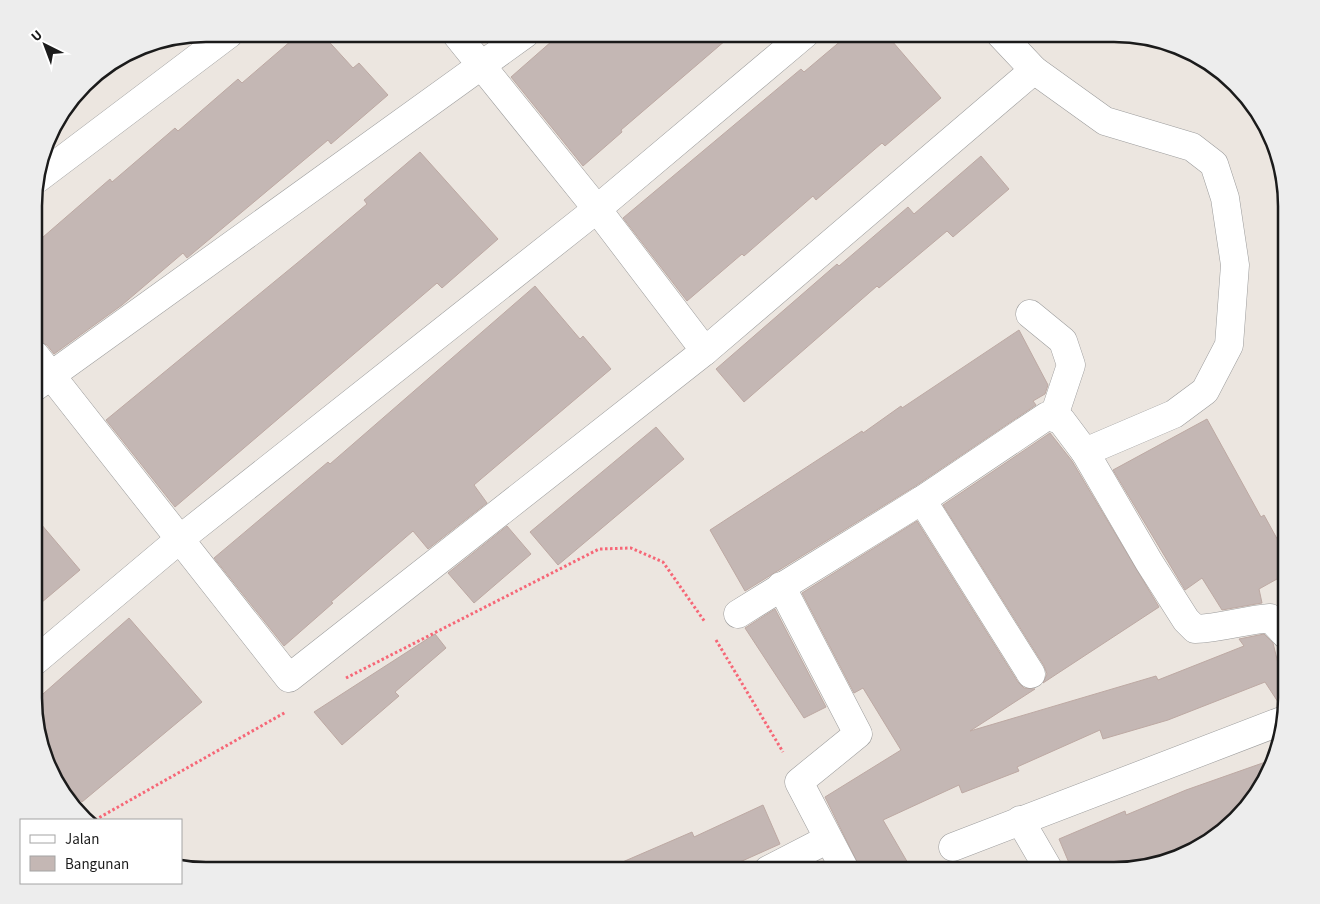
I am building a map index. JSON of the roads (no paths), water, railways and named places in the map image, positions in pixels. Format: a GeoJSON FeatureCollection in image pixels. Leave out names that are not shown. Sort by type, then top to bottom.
{"type":"FeatureCollection","features":[{"type":"Feature","properties":{"kind":"street"},"geometry":{"type":"LineString","coordinates":[[47,172],[217,43]]}},
{"type":"Feature","properties":{"kind":"street"},"geometry":{"type":"LineString","coordinates":[[463,43],[597,210],[705,351]]}},
{"type":"Feature","properties":{"kind":"street"},"geometry":{"type":"LineString","coordinates":[[42,371],[513,43]]}},
{"type":"Feature","properties":{"kind":"street"},"geometry":{"type":"LineString","coordinates":[[43,655],[180,539],[597,210],[794,43]]}},
{"type":"Feature","properties":{"kind":"street"},"geometry":{"type":"LineString","coordinates":[[1008,43],[1034,70],[1105,121],[1192,147],[1214,164],[1225,198],[1235,265],[1229,345],[1205,392],[1174,414],[1084,452]]}},
{"type":"Feature","properties":{"kind":"street"},"geometry":{"type":"LineString","coordinates":[[42,374],[180,539],[289,678],[705,351],[1034,70]]}},
{"type":"Feature","properties":{"kind":"street"},"geometry":{"type":"LineString","coordinates":[[1030,314],[1063,342],[1071,366],[1054,416]]}},
{"type":"Feature","properties":{"kind":"street"},"geometry":{"type":"LineString","coordinates":[[738,614],[922,500],[1047,416],[1054,416],[1060,420],[1084,452],[1149,562],[1186,620],[1196,629],[1221,628],[1252,619],[1270,618],[1277,625]]}},
{"type":"Feature","properties":{"kind":"street"},"geometry":{"type":"LineString","coordinates":[[922,500],[1031,674]]}},
{"type":"Feature","properties":{"kind":"street"},"geometry":{"type":"LineString","coordinates":[[781,586],[858,734],[799,782],[840,862]]}},
{"type":"Feature","properties":{"kind":"street"},"geometry":{"type":"LineString","coordinates":[[952,847],[1275,723]]}},
{"type":"Feature","properties":{"kind":"street"},"geometry":{"type":"LineString","coordinates":[[1020,820],[1044,862]]}},
{"type":"Feature","properties":{"kind":"street"},"geometry":{"type":"LineString","coordinates":[[784,862],[828,839]]}}]}
